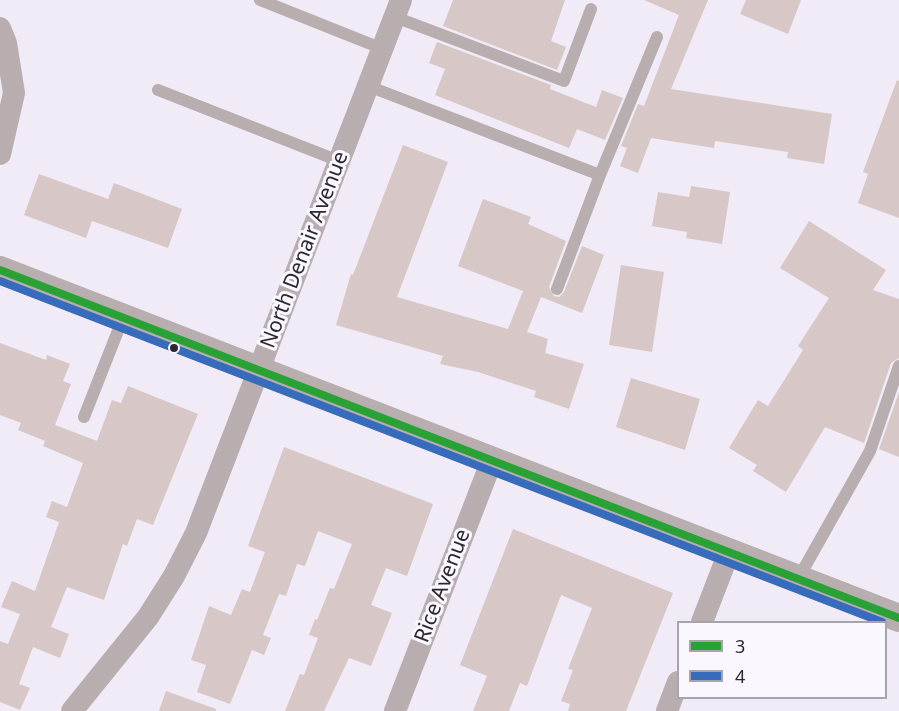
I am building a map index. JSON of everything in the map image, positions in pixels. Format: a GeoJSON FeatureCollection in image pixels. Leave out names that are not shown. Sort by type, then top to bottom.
{"type":"FeatureCollection","features":[{"type":"Feature","properties":{"kind":"street","name":"North Denair Avenue"},"geometry":{"type":"LineString","coordinates":[[72,711],[134,637],[174,576],[196,533],[398,8]]}},
{"type":"Feature","properties":{"kind":"street"},"geometry":{"type":"LineString","coordinates":[[0,28],[6,43],[14,93],[5,141],[0,154]]}},
{"type":"Feature","properties":{"kind":"street"},"geometry":{"type":"LineString","coordinates":[[0,270],[899,618]]}},
{"type":"Feature","properties":{"kind":"street","name":"Rice Avenue"},"geometry":{"type":"LineString","coordinates":[[395,711],[492,460]]}},
{"type":"Feature","properties":{"kind":"street"},"geometry":{"type":"LineString","coordinates":[[702,621],[729,552]]}},
{"type":"Feature","properties":{"kind":"street"},"geometry":{"type":"LineString","coordinates":[[667,711],[677,685]]}},
{"type":"Feature","properties":{"kind":"lane"},"geometry":{"type":"LineString","coordinates":[[260,0],[383,49]]}},
{"type":"Feature","properties":{"kind":"lane"},"geometry":{"type":"LineString","coordinates":[[398,8],[564,81],[591,9]]}},
{"type":"Feature","properties":{"kind":"lane"},"geometry":{"type":"LineString","coordinates":[[557,290],[600,175],[657,37]]}},
{"type":"Feature","properties":{"kind":"lane"},"geometry":{"type":"LineString","coordinates":[[368,86],[600,175]]}},
{"type":"Feature","properties":{"kind":"lane"},"geometry":{"type":"LineString","coordinates":[[158,90],[339,162]]}},
{"type":"Feature","properties":{"kind":"lane"},"geometry":{"type":"LineString","coordinates":[[84,417],[123,318]]}},
{"type":"Feature","properties":{"kind":"lane"},"geometry":{"type":"LineString","coordinates":[[798,579],[870,451],[899,366]]}},
{"type":"Feature","properties":{"kind":"building"},"geometry":{"type":"Polygon","coordinates":[[[453,0],[565,0],[551,41],[566,47],[557,70],[443,26],[453,0]]]}},
{"type":"Feature","properties":{"kind":"building"},"geometry":{"type":"Polygon","coordinates":[[[644,0],[708,0],[671,89],[832,114],[824,164],[787,158],[788,152],[715,141],[714,148],[651,138],[638,173],[620,166],[627,148],[621,146],[638,104],[644,106],[679,15],[644,0]]]}},
{"type":"Feature","properties":{"kind":"building"},"geometry":{"type":"Polygon","coordinates":[[[746,0],[801,0],[788,34],[740,14],[746,0]]]}},
{"type":"Feature","properties":{"kind":"building"},"geometry":{"type":"Polygon","coordinates":[[[437,42],[551,85],[550,89],[596,107],[602,90],[623,98],[605,140],[577,129],[569,148],[435,95],[445,69],[429,63],[437,42]]]}},
{"type":"Feature","properties":{"kind":"building"},"geometry":{"type":"Polygon","coordinates":[[[897,80],[899,81],[899,218],[858,203],[868,174],[863,172],[897,80]]]}},
{"type":"Feature","properties":{"kind":"building"},"geometry":{"type":"Polygon","coordinates":[[[403,145],[448,162],[397,297],[508,329],[523,291],[458,266],[483,199],[531,217],[528,224],[566,241],[549,287],[554,296],[559,297],[564,292],[582,246],[604,255],[582,313],[541,297],[527,332],[548,339],[545,353],[584,364],[569,409],[534,397],[536,391],[478,372],[440,364],[443,356],[336,325],[351,274],[353,275],[403,145]]]}},
{"type":"Feature","properties":{"kind":"building"},"geometry":{"type":"Polygon","coordinates":[[[39,174],[108,199],[114,183],[182,209],[168,248],[92,221],[86,238],[24,215],[39,174]]]}},
{"type":"Feature","properties":{"kind":"building"},"geometry":{"type":"Polygon","coordinates":[[[691,186],[730,192],[722,244],[686,238],[687,232],[652,226],[658,192],[689,197],[691,186]]]}},
{"type":"Feature","properties":{"kind":"building"},"geometry":{"type":"Polygon","coordinates":[[[809,221],[886,270],[873,290],[899,299],[899,358],[891,363],[864,443],[825,427],[786,492],[753,471],[757,465],[729,448],[758,400],[768,406],[803,350],[798,346],[829,298],[780,268],[809,221]]]}},
{"type":"Feature","properties":{"kind":"building"},"geometry":{"type":"Polygon","coordinates":[[[621,265],[664,272],[652,352],[609,345],[621,265]]]}},
{"type":"Feature","properties":{"kind":"building"},"geometry":{"type":"Polygon","coordinates":[[[0,343],[46,360],[47,355],[70,364],[63,381],[71,384],[55,425],[97,441],[112,400],[121,403],[128,386],[198,414],[153,525],[137,519],[127,546],[123,544],[104,600],[67,587],[51,627],[69,634],[60,658],[33,647],[19,684],[30,688],[20,710],[0,702],[0,641],[8,644],[20,614],[1,607],[12,581],[35,591],[59,522],[46,517],[52,501],[67,507],[83,463],[43,446],[45,441],[18,430],[21,423],[0,415],[0,343]]]}},
{"type":"Feature","properties":{"kind":"building"},"geometry":{"type":"Polygon","coordinates":[[[631,378],[700,399],[685,450],[616,427],[631,378]]]}},
{"type":"Feature","properties":{"kind":"building"},"geometry":{"type":"Polygon","coordinates":[[[899,392],[899,457],[879,449],[899,392]]]}},
{"type":"Feature","properties":{"kind":"building"},"geometry":{"type":"Polygon","coordinates":[[[284,447],[433,504],[407,576],[386,568],[371,605],[392,613],[371,666],[349,658],[324,711],[285,711],[300,674],[304,675],[318,638],[309,635],[315,619],[317,620],[330,588],[334,589],[352,544],[318,531],[305,566],[297,564],[286,596],[279,594],[263,635],[271,638],[264,655],[252,650],[230,704],[197,692],[206,665],[191,660],[209,606],[231,615],[242,589],[250,592],[265,552],[248,546],[284,447]]]}},
{"type":"Feature","properties":{"kind":"building"},"geometry":{"type":"Polygon","coordinates":[[[513,529],[673,593],[626,711],[568,711],[570,704],[561,701],[573,670],[568,669],[592,608],[561,595],[527,686],[520,683],[509,711],[473,711],[487,676],[460,665],[513,529]]]}},
{"type":"Feature","properties":{"kind":"building"},"geometry":{"type":"Polygon","coordinates":[[[166,691],[216,709],[216,711],[159,711],[166,691]]]}},
{"type":"Feature","properties":{"kind":"transit line","name":"3"},"geometry":{"type":"LineString","coordinates":[[0,270],[899,618]]}},
{"type":"Feature","properties":{"kind":"transit line","name":"4"},"geometry":{"type":"LineString","coordinates":[[0,281],[879,621]]}}]}
